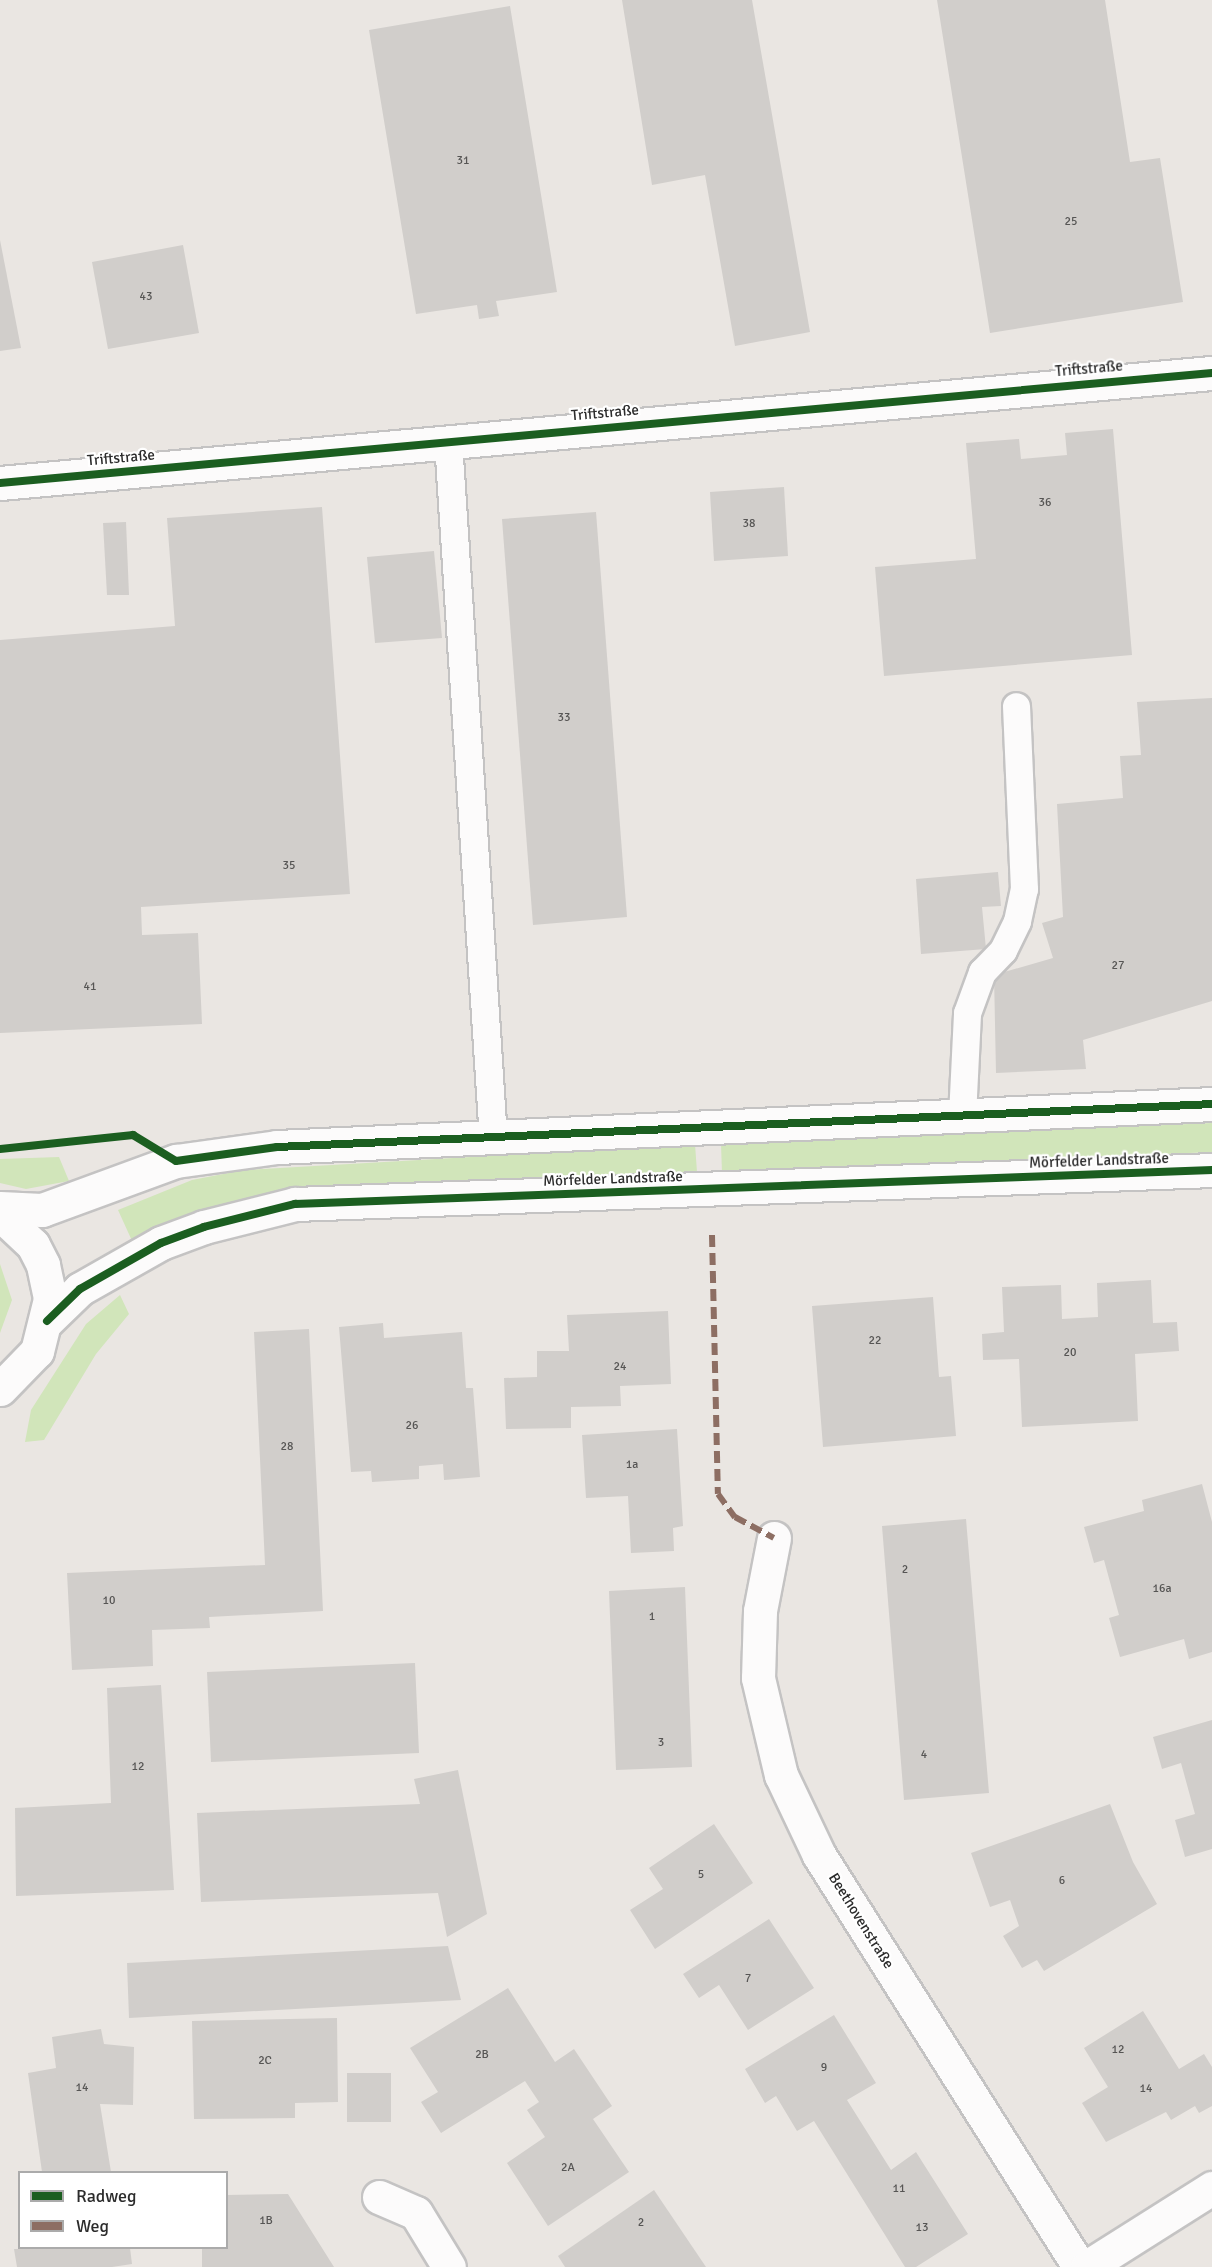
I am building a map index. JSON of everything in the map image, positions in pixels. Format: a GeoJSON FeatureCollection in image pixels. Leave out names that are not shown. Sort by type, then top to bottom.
{"type":"FeatureCollection","features":[{"type":"Feature","properties":{"kind":"main road","name":"Triftstraße"},"geometry":{"type":"LineString","coordinates":[[0,483],[1212,373]]}},
{"type":"Feature","properties":{"kind":"main road"},"geometry":{"type":"LineString","coordinates":[[0,1208],[42,1210],[176,1161],[277,1147],[494,1139],[1212,1104]]}},
{"type":"Feature","properties":{"kind":"main road","name":"Mörfelder Landstraße"},"geometry":{"type":"LineString","coordinates":[[47,1321],[81,1289],[161,1243],[204,1227],[295,1204],[1212,1170]]}},
{"type":"Feature","properties":{"kind":"main road","name":"Mörfelder Landstraße"},"geometry":{"type":"LineString","coordinates":[[0,1214],[26,1236],[43,1265],[50,1299],[47,1321],[31,1360],[0,1390]]}},
{"type":"Feature","properties":{"kind":"main road","name":"Beethovenstraße"},"geometry":{"type":"LineString","coordinates":[[774,1538],[760,1611],[758,1678],[781,1775],[819,1855],[1079,2267]]}},
{"type":"Feature","properties":{"kind":"main road"},"geometry":{"type":"LineString","coordinates":[[1086,2267],[1212,2188]]}},
{"type":"Feature","properties":{"kind":"main road"},"geometry":{"type":"LineString","coordinates":[[379,2197],[416,2213],[449,2267]]}},
{"type":"Feature","properties":{"kind":"lane"},"geometry":{"type":"LineString","coordinates":[[448,441],[494,1139]]}},
{"type":"Feature","properties":{"kind":"lane"},"geometry":{"type":"LineString","coordinates":[[962,1116],[968,1013],[982,972],[1003,950],[1017,921],[1024,889],[1016,706]]}},
{"type":"Feature","properties":{"kind":"green space"},"geometry":{"type":"Polygon","coordinates":[[[1212,1123],[1212,1152],[722,1173],[721,1144],[1212,1123]]]}},
{"type":"Feature","properties":{"kind":"green space"},"geometry":{"type":"Polygon","coordinates":[[[695,1144],[697,1172],[279,1191],[133,1243],[118,1210],[192,1180],[244,1170],[695,1144]]]}},
{"type":"Feature","properties":{"kind":"green space"},"geometry":{"type":"Polygon","coordinates":[[[59,1157],[69,1181],[26,1189],[0,1183],[0,1159],[59,1157]]]}},
{"type":"Feature","properties":{"kind":"green space"},"geometry":{"type":"Polygon","coordinates":[[[0,1264],[12,1300],[0,1333],[0,1264]]]}},
{"type":"Feature","properties":{"kind":"green space"},"geometry":{"type":"Polygon","coordinates":[[[120,1295],[129,1314],[96,1354],[44,1440],[25,1442],[31,1410],[86,1324],[120,1295]]]}},
{"type":"Feature","properties":{"kind":"building"},"geometry":{"type":"Polygon","coordinates":[[[622,0],[752,0],[810,332],[735,346],[705,175],[652,185],[622,0]]]}},
{"type":"Feature","properties":{"kind":"building"},"geometry":{"type":"Polygon","coordinates":[[[937,0],[1105,0],[1130,162],[1160,158],[1183,302],[990,333],[937,0]]]}},
{"type":"Feature","properties":{"kind":"building"},"geometry":{"type":"Polygon","coordinates":[[[510,6],[557,292],[496,301],[499,316],[479,319],[477,305],[416,314],[369,30],[510,6]]]}},
{"type":"Feature","properties":{"kind":"building"},"geometry":{"type":"Polygon","coordinates":[[[0,240],[21,348],[0,351],[0,240]]]}},
{"type":"Feature","properties":{"kind":"building"},"geometry":{"type":"Polygon","coordinates":[[[183,245],[199,333],[108,349],[92,262],[183,245]]]}},
{"type":"Feature","properties":{"kind":"building"},"geometry":{"type":"Polygon","coordinates":[[[1113,429],[1132,655],[884,676],[875,567],[976,559],[966,443],[1019,439],[1021,459],[1067,455],[1065,433],[1113,429]]]}},
{"type":"Feature","properties":{"kind":"building"},"geometry":{"type":"Polygon","coordinates":[[[784,487],[788,556],[714,561],[710,492],[784,487]]]}},
{"type":"Feature","properties":{"kind":"building"},"geometry":{"type":"Polygon","coordinates":[[[322,507],[350,894],[141,907],[142,935],[198,933],[202,1024],[0,1033],[0,640],[175,626],[167,518],[322,507]]]}},
{"type":"Feature","properties":{"kind":"building"},"geometry":{"type":"Polygon","coordinates":[[[596,512],[627,917],[533,925],[502,519],[596,512]]]}},
{"type":"Feature","properties":{"kind":"building"},"geometry":{"type":"Polygon","coordinates":[[[126,522],[129,595],[107,595],[103,523],[126,522]]]}},
{"type":"Feature","properties":{"kind":"building"},"geometry":{"type":"Polygon","coordinates":[[[434,551],[442,638],[375,643],[367,557],[434,551]]]}},
{"type":"Feature","properties":{"kind":"building"},"geometry":{"type":"Polygon","coordinates":[[[1212,698],[1212,1001],[1083,1040],[1086,1069],[996,1073],[994,975],[1053,958],[1042,923],[1063,917],[1057,804],[1123,798],[1120,756],[1141,755],[1137,702],[1212,698]]]}},
{"type":"Feature","properties":{"kind":"building"},"geometry":{"type":"Polygon","coordinates":[[[998,872],[1001,906],[982,907],[986,949],[921,954],[916,879],[998,872]]]}},
{"type":"Feature","properties":{"kind":"building"},"geometry":{"type":"Polygon","coordinates":[[[1151,1280],[1153,1323],[1177,1322],[1179,1351],[1135,1354],[1138,1421],[1022,1427],[1019,1359],[983,1360],[982,1334],[1004,1332],[1002,1287],[1061,1285],[1062,1319],[1098,1317],[1097,1283],[1151,1280]]]}},
{"type":"Feature","properties":{"kind":"building"},"geometry":{"type":"Polygon","coordinates":[[[933,1297],[939,1377],[951,1376],[956,1436],[823,1447],[812,1306],[933,1297]]]}},
{"type":"Feature","properties":{"kind":"building"},"geometry":{"type":"Polygon","coordinates":[[[668,1311],[671,1384],[620,1386],[621,1406],[571,1407],[571,1428],[506,1429],[504,1378],[537,1377],[537,1351],[569,1351],[567,1315],[668,1311]]]}},
{"type":"Feature","properties":{"kind":"building"},"geometry":{"type":"Polygon","coordinates":[[[383,1323],[384,1338],[462,1332],[466,1388],[473,1388],[480,1477],[444,1480],[443,1464],[419,1466],[419,1479],[372,1482],[371,1471],[351,1472],[339,1327],[383,1323]]]}},
{"type":"Feature","properties":{"kind":"building"},"geometry":{"type":"Polygon","coordinates":[[[309,1329],[323,1611],[209,1617],[210,1628],[152,1630],[153,1666],[72,1670],[67,1573],[265,1565],[254,1332],[309,1329]]]}},
{"type":"Feature","properties":{"kind":"building"},"geometry":{"type":"Polygon","coordinates":[[[677,1429],[683,1526],[673,1528],[674,1551],[631,1553],[628,1496],[586,1498],[582,1435],[677,1429]]]}},
{"type":"Feature","properties":{"kind":"building"},"geometry":{"type":"Polygon","coordinates":[[[1202,1484],[1212,1522],[1212,1652],[1189,1659],[1184,1639],[1120,1657],[1109,1618],[1119,1615],[1104,1560],[1094,1563],[1084,1527],[1144,1511],[1142,1500],[1202,1484]]]}},
{"type":"Feature","properties":{"kind":"building"},"geometry":{"type":"Polygon","coordinates":[[[966,1519],[989,1793],[904,1800],[882,1526],[966,1519]]]}},
{"type":"Feature","properties":{"kind":"building"},"geometry":{"type":"Polygon","coordinates":[[[685,1587],[692,1767],[616,1770],[609,1591],[685,1587]]]}},
{"type":"Feature","properties":{"kind":"building"},"geometry":{"type":"Polygon","coordinates":[[[415,1663],[419,1753],[211,1762],[207,1672],[415,1663]]]}},
{"type":"Feature","properties":{"kind":"building"},"geometry":{"type":"Polygon","coordinates":[[[161,1685],[174,1890],[16,1896],[15,1808],[111,1803],[107,1688],[161,1685]]]}},
{"type":"Feature","properties":{"kind":"building"},"geometry":{"type":"Polygon","coordinates":[[[1212,1720],[1212,1849],[1185,1857],[1175,1820],[1195,1814],[1181,1763],[1162,1769],[1153,1737],[1212,1720]]]}},
{"type":"Feature","properties":{"kind":"building"},"geometry":{"type":"Polygon","coordinates":[[[458,1770],[487,1914],[447,1937],[438,1893],[201,1902],[197,1813],[420,1804],[414,1779],[458,1770]]]}},
{"type":"Feature","properties":{"kind":"building"},"geometry":{"type":"Polygon","coordinates":[[[1110,1804],[1133,1862],[1157,1904],[1044,1971],[1037,1960],[1022,1968],[1003,1936],[1019,1926],[1010,1900],[990,1907],[971,1853],[1110,1804]]]}},
{"type":"Feature","properties":{"kind":"building"},"geometry":{"type":"Polygon","coordinates":[[[714,1824],[753,1883],[655,1949],[630,1910],[663,1889],[649,1868],[714,1824]]]}},
{"type":"Feature","properties":{"kind":"building"},"geometry":{"type":"Polygon","coordinates":[[[769,1919],[814,1988],[748,2030],[719,1985],[699,1998],[683,1974],[769,1919]]]}},
{"type":"Feature","properties":{"kind":"building"},"geometry":{"type":"Polygon","coordinates":[[[448,1946],[461,2000],[129,2018],[127,1963],[448,1946]]]}},
{"type":"Feature","properties":{"kind":"building"},"geometry":{"type":"Polygon","coordinates":[[[508,1988],[555,2062],[574,2049],[612,2106],[593,2119],[629,2172],[548,2226],[507,2163],[545,2137],[527,2110],[539,2102],[525,2081],[441,2133],[421,2102],[438,2092],[410,2048],[508,1988]]]}},
{"type":"Feature","properties":{"kind":"building"},"geometry":{"type":"Polygon","coordinates":[[[1143,2011],[1179,2069],[1204,2054],[1212,2067],[1212,2106],[1199,2113],[1195,2106],[1171,2120],[1166,2112],[1106,2142],[1082,2103],[1108,2087],[1084,2048],[1143,2011]]]}},
{"type":"Feature","properties":{"kind":"building"},"geometry":{"type":"Polygon","coordinates":[[[834,2015],[876,2083],[847,2100],[891,2170],[916,2152],[968,2234],[916,2267],[905,2267],[814,2121],[797,2131],[776,2096],[765,2103],[745,2069],[834,2015]]]}},
{"type":"Feature","properties":{"kind":"building"},"geometry":{"type":"Polygon","coordinates":[[[337,2018],[338,2102],[295,2103],[295,2118],[194,2119],[192,2021],[337,2018]]]}},
{"type":"Feature","properties":{"kind":"building"},"geometry":{"type":"Polygon","coordinates":[[[101,2029],[104,2044],[134,2047],[133,2105],[100,2104],[111,2171],[42,2171],[28,2073],[56,2068],[52,2037],[101,2029]]]}},
{"type":"Feature","properties":{"kind":"building"},"geometry":{"type":"Polygon","coordinates":[[[347,2073],[391,2073],[391,2122],[347,2122],[347,2073]]]}},
{"type":"Feature","properties":{"kind":"building"},"geometry":{"type":"Polygon","coordinates":[[[654,2190],[706,2267],[565,2267],[558,2256],[654,2190]]]}},
{"type":"Feature","properties":{"kind":"building"},"geometry":{"type":"Polygon","coordinates":[[[288,2194],[334,2267],[202,2267],[202,2249],[228,2249],[228,2195],[288,2194]]]}},
{"type":"Feature","properties":{"kind":"building"},"geometry":{"type":"Polygon","coordinates":[[[14,2249],[130,2249],[132,2264],[112,2267],[17,2267],[14,2249]]]}},
{"type":"Feature","properties":{"kind":"marked path"},"geometry":{"type":"LineString","coordinates":[[712,1235],[718,1494],[735,1517],[774,1538]]}},
{"type":"Feature","properties":{"kind":"cycle path"},"geometry":{"type":"LineString","coordinates":[[0,483],[1212,373]]}},
{"type":"Feature","properties":{"kind":"cycle path"},"geometry":{"type":"LineString","coordinates":[[0,1149],[133,1135],[176,1161],[277,1147],[1212,1104]]}},
{"type":"Feature","properties":{"kind":"cycle path"},"geometry":{"type":"LineString","coordinates":[[47,1321],[80,1289],[161,1243],[204,1227],[295,1204],[1212,1170]]}}]}
